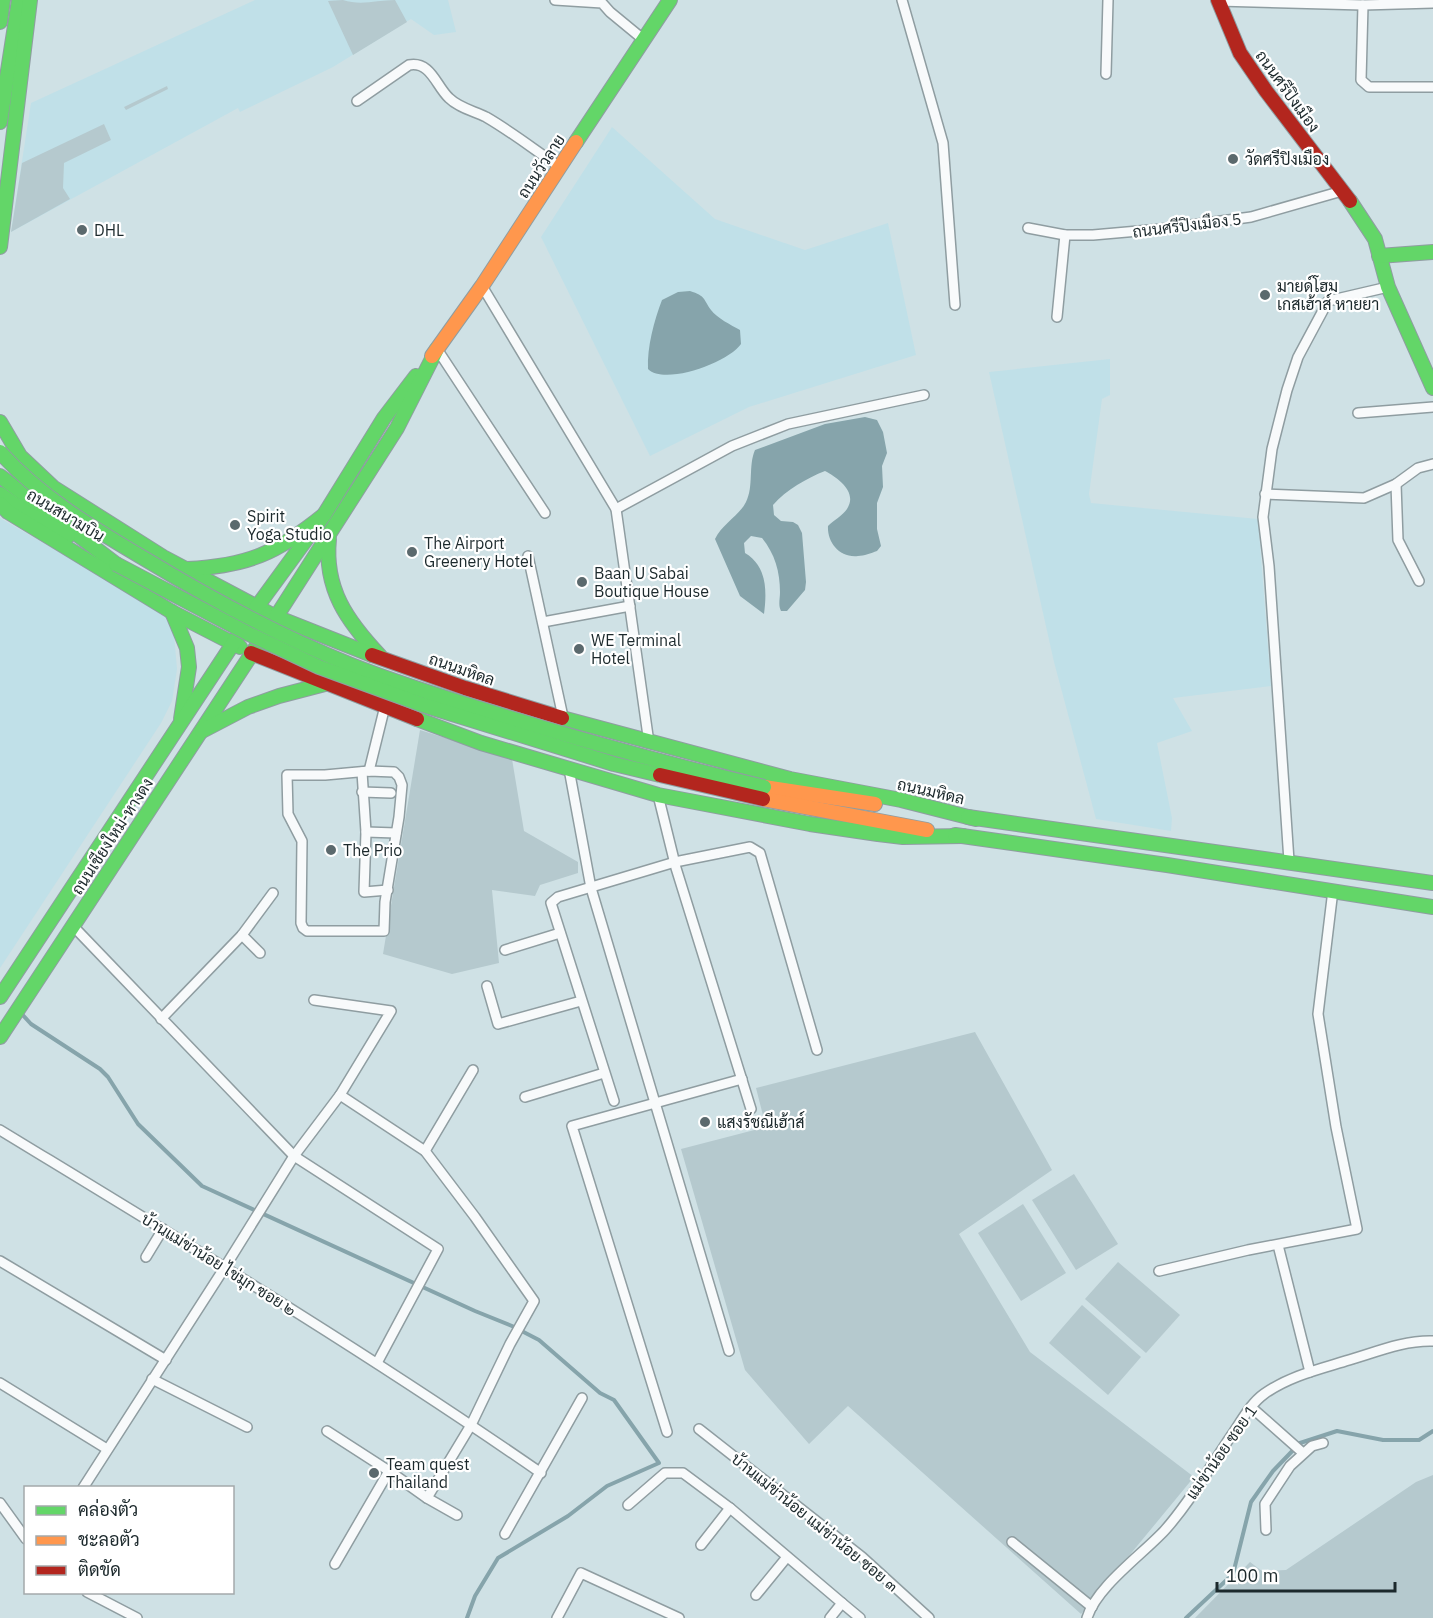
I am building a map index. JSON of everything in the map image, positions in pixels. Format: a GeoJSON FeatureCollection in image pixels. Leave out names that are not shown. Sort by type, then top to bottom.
{"type":"FeatureCollection","features":[{"type":"Feature","properties":{"kind":"main road"},"geometry":{"type":"LineString","coordinates":[[0,22],[3,0]]}},
{"type":"Feature","properties":{"kind":"main road"},"geometry":{"type":"LineString","coordinates":[[0,122],[19,0]]}},
{"type":"Feature","properties":{"kind":"main road"},"geometry":{"type":"LineString","coordinates":[[0,246],[30,0]]}},
{"type":"Feature","properties":{"kind":"main road","name":"ถนนวัวลาย"},"geometry":{"type":"LineString","coordinates":[[233,644],[256,608],[324,515],[384,418],[482,286],[670,0]]}},
{"type":"Feature","properties":{"kind":"main road","name":"ถนนศรีปิงเมือง"},"geometry":{"type":"LineString","coordinates":[[1218,1],[1240,53],[1366,223],[1375,239],[1388,287],[1433,388]]}},
{"type":"Feature","properties":{"kind":"main road"},"geometry":{"type":"LineString","coordinates":[[1379,256],[1433,252]]}},
{"type":"Feature","properties":{"kind":"main road","name":"ถนนวัวลาย"},"geometry":{"type":"LineString","coordinates":[[250,653],[276,617],[397,428],[437,349]]}},
{"type":"Feature","properties":{"kind":"main road","name":"ถนนมหิดล"},"geometry":{"type":"LineString","coordinates":[[0,422],[20,456],[54,488],[184,569],[276,617],[383,659],[562,717],[793,780],[902,800],[976,819]]}},
{"type":"Feature","properties":{"kind":"main road","name":"ถนนมหิดล"},"geometry":{"type":"LineString","coordinates":[[0,452],[6,460],[38,487],[101,532],[155,566],[229,607],[332,657],[429,693],[615,750],[861,819],[1433,907]]}},
{"type":"Feature","properties":{"kind":"main road","name":"ถนนมหิดล"},"geometry":{"type":"LineString","coordinates":[[0,476],[116,564],[249,634],[319,667],[409,700],[614,764],[689,783],[1289,861],[1433,883]]}},
{"type":"Feature","properties":{"kind":"main road","name":"ถนนสนามบิน"},"geometry":{"type":"LineString","coordinates":[[0,494],[24,511],[116,564]]}},
{"type":"Feature","properties":{"kind":"main road","name":"ถนนมหิดล"},"geometry":{"type":"LineString","coordinates":[[3,508],[172,612],[250,653],[446,730],[658,795],[810,824],[879,834],[903,837],[963,836]]}},
{"type":"Feature","properties":{"kind":"main road"},"geometry":{"type":"LineString","coordinates":[[184,569],[220,568],[272,552],[295,539],[324,515]]}},
{"type":"Feature","properties":{"kind":"main road"},"geometry":{"type":"LineString","coordinates":[[331,531],[327,553],[328,570],[336,594],[357,633],[383,659]]}},
{"type":"Feature","properties":{"kind":"main road"},"geometry":{"type":"LineString","coordinates":[[172,612],[187,648],[189,667],[180,724]]}},
{"type":"Feature","properties":{"kind":"main road","name":"ถนนเชียงใหม่-หางดง"},"geometry":{"type":"LineString","coordinates":[[0,997],[233,644]]}},
{"type":"Feature","properties":{"kind":"main road","name":"ถนนเชียงใหม่-หางดง"},"geometry":{"type":"LineString","coordinates":[[0,1036],[200,733],[250,653]]}},
{"type":"Feature","properties":{"kind":"main road"},"geometry":{"type":"LineString","coordinates":[[200,733],[248,708],[279,696],[325,684]]}},
{"type":"Feature","properties":{"kind":"main road"},"geometry":{"type":"LineString","coordinates":[[446,730],[435,718],[434,703],[443,691],[461,686]]}},
{"type":"Feature","properties":{"kind":"street"},"geometry":{"type":"LineString","coordinates":[[555,0],[602,2],[610,12],[644,40]]}},
{"type":"Feature","properties":{"kind":"street"},"geometry":{"type":"LineString","coordinates":[[902,0],[943,143],[955,305]]}},
{"type":"Feature","properties":{"kind":"street"},"geometry":{"type":"LineString","coordinates":[[1106,74],[1108,0]]}},
{"type":"Feature","properties":{"kind":"street"},"geometry":{"type":"LineString","coordinates":[[1218,1],[1303,1],[1363,5],[1433,3]]}},
{"type":"Feature","properties":{"kind":"street"},"geometry":{"type":"LineString","coordinates":[[1363,5],[1361,80],[1369,87],[1433,87]]}},
{"type":"Feature","properties":{"kind":"street"},"geometry":{"type":"LineString","coordinates":[[357,101],[409,64],[417,63],[440,84],[448,98],[485,117],[560,167]]}},
{"type":"Feature","properties":{"kind":"street","name":"ถนนศรีปิงเมือง 5"},"geometry":{"type":"LineString","coordinates":[[1028,228],[1065,234],[1150,230],[1251,218],[1342,191]]}},
{"type":"Feature","properties":{"kind":"street"},"geometry":{"type":"LineString","coordinates":[[1057,317],[1065,234]]}},
{"type":"Feature","properties":{"kind":"street"},"geometry":{"type":"LineString","coordinates":[[482,286],[616,509],[649,742]]}},
{"type":"Feature","properties":{"kind":"street"},"geometry":{"type":"LineString","coordinates":[[1289,861],[1270,578],[1263,517],[1272,449],[1298,357],[1328,301],[1388,287]]}},
{"type":"Feature","properties":{"kind":"street"},"geometry":{"type":"LineString","coordinates":[[437,349],[545,513]]}},
{"type":"Feature","properties":{"kind":"street"},"geometry":{"type":"LineString","coordinates":[[616,509],[732,446],[788,424],[924,395]]}},
{"type":"Feature","properties":{"kind":"street"},"geometry":{"type":"LineString","coordinates":[[1358,413],[1433,407]]}},
{"type":"Feature","properties":{"kind":"street"},"geometry":{"type":"LineString","coordinates":[[1265,494],[1364,498],[1396,484],[1418,468],[1433,464]]}},
{"type":"Feature","properties":{"kind":"street"},"geometry":{"type":"LineString","coordinates":[[1396,484],[1398,540],[1419,581]]}},
{"type":"Feature","properties":{"kind":"street"},"geometry":{"type":"LineString","coordinates":[[528,556],[562,717]]}},
{"type":"Feature","properties":{"kind":"street"},"geometry":{"type":"LineString","coordinates":[[543,622],[630,606]]}},
{"type":"Feature","properties":{"kind":"street"},"geometry":{"type":"LineString","coordinates":[[385,706],[365,772],[362,792],[366,832],[364,892],[388,890]]}},
{"type":"Feature","properties":{"kind":"street"},"geometry":{"type":"LineString","coordinates":[[569,769],[591,888],[729,1352]]}},
{"type":"Feature","properties":{"kind":"street"},"geometry":{"type":"LineString","coordinates":[[365,772],[394,772],[402,785],[384,931],[307,930],[303,928],[302,923],[302,841],[288,814],[287,775],[365,772]]}},
{"type":"Feature","properties":{"kind":"street"},"geometry":{"type":"LineString","coordinates":[[362,792],[391,793]]}},
{"type":"Feature","properties":{"kind":"street"},"geometry":{"type":"LineString","coordinates":[[658,795],[675,862],[751,1109]]}},
{"type":"Feature","properties":{"kind":"street"},"geometry":{"type":"LineString","coordinates":[[366,832],[396,832]]}},
{"type":"Feature","properties":{"kind":"street"},"geometry":{"type":"LineString","coordinates":[[614,1101],[581,1001],[552,901],[558,897],[675,862],[750,847],[760,853],[817,1050]]}},
{"type":"Feature","properties":{"kind":"street"},"geometry":{"type":"LineString","coordinates":[[1159,1271],[1357,1228],[1336,1127],[1318,1014],[1333,890]]}},
{"type":"Feature","properties":{"kind":"street"},"geometry":{"type":"LineString","coordinates":[[161,1019],[242,935],[273,892]]}},
{"type":"Feature","properties":{"kind":"street"},"geometry":{"type":"LineString","coordinates":[[73,926],[294,1155],[438,1249],[377,1363]]}},
{"type":"Feature","properties":{"kind":"street"},"geometry":{"type":"LineString","coordinates":[[505,950],[560,933]]}},
{"type":"Feature","properties":{"kind":"street"},"geometry":{"type":"LineString","coordinates":[[242,935],[260,953]]}},
{"type":"Feature","properties":{"kind":"street"},"geometry":{"type":"LineString","coordinates":[[487,986],[498,1024],[581,1001]]}},
{"type":"Feature","properties":{"kind":"street"},"geometry":{"type":"LineString","coordinates":[[84,1486],[294,1155],[340,1095],[391,1011],[314,1000]]}},
{"type":"Feature","properties":{"kind":"street"},"geometry":{"type":"LineString","coordinates":[[425,1151],[473,1070]]}},
{"type":"Feature","properties":{"kind":"street"},"geometry":{"type":"LineString","coordinates":[[525,1096],[604,1073]]}},
{"type":"Feature","properties":{"kind":"street"},"geometry":{"type":"LineString","coordinates":[[667,1432],[572,1126],[742,1079]]}},
{"type":"Feature","properties":{"kind":"street"},"geometry":{"type":"LineString","coordinates":[[340,1095],[425,1151],[534,1301],[471,1425],[427,1498]]}},
{"type":"Feature","properties":{"kind":"street","name":"บ้านแม่ข่าน้อย ไข่มุก ซอย ๒"},"geometry":{"type":"LineString","coordinates":[[0,1130],[377,1363],[541,1473]]}},
{"type":"Feature","properties":{"kind":"street"},"geometry":{"type":"LineString","coordinates":[[146,1257],[162,1229]]}},
{"type":"Feature","properties":{"kind":"street"},"geometry":{"type":"LineString","coordinates":[[1278,1245],[1310,1372]]}},
{"type":"Feature","properties":{"kind":"street"},"geometry":{"type":"LineString","coordinates":[[0,1261],[166,1360]]}},
{"type":"Feature","properties":{"kind":"street","name":"แม่ข่าน้อย ซอย 1"},"geometry":{"type":"LineString","coordinates":[[1087,1618],[1092,1607],[1125,1567],[1165,1529],[1251,1407],[1263,1394],[1284,1382],[1310,1372],[1403,1344],[1433,1341]]}},
{"type":"Feature","properties":{"kind":"street"},"geometry":{"type":"LineString","coordinates":[[152,1379],[247,1427]]}},
{"type":"Feature","properties":{"kind":"street"},"geometry":{"type":"LineString","coordinates":[[0,1383],[107,1449]]}},
{"type":"Feature","properties":{"kind":"street"},"geometry":{"type":"LineString","coordinates":[[505,1534],[582,1398]]}},
{"type":"Feature","properties":{"kind":"street"},"geometry":{"type":"LineString","coordinates":[[1251,1407],[1303,1453]]}},
{"type":"Feature","properties":{"kind":"street","name":"บ้านแม่ข่าน้อย แม่ข่าน้อย ซอย ๓"},"geometry":{"type":"LineString","coordinates":[[699,1429],[854,1550],[929,1618]]}},
{"type":"Feature","properties":{"kind":"street"},"geometry":{"type":"LineString","coordinates":[[327,1431],[427,1498],[457,1515]]}},
{"type":"Feature","properties":{"kind":"street"},"geometry":{"type":"LineString","coordinates":[[1266,1530],[1265,1504],[1290,1466],[1312,1446],[1323,1443]]}},
{"type":"Feature","properties":{"kind":"street"},"geometry":{"type":"LineString","coordinates":[[335,1564],[389,1471]]}},
{"type":"Feature","properties":{"kind":"street"},"geometry":{"type":"LineString","coordinates":[[628,1505],[665,1473],[683,1473],[730,1508],[860,1618]]}},
{"type":"Feature","properties":{"kind":"street"},"geometry":{"type":"LineString","coordinates":[[0,1503],[24,1536]]}},
{"type":"Feature","properties":{"kind":"street"},"geometry":{"type":"LineString","coordinates":[[701,1545],[730,1508]]}},
{"type":"Feature","properties":{"kind":"street"},"geometry":{"type":"LineString","coordinates":[[1012,1542],[1092,1607]]}},
{"type":"Feature","properties":{"kind":"street"},"geometry":{"type":"LineString","coordinates":[[756,1595],[787,1557]]}},
{"type":"Feature","properties":{"kind":"street"},"geometry":{"type":"LineString","coordinates":[[557,1618],[581,1573],[676,1618]]}},
{"type":"Feature","properties":{"kind":"street"},"geometry":{"type":"LineString","coordinates":[[89,1594],[137,1618]]}},
{"type":"Feature","properties":{"kind":"street"},"geometry":{"type":"LineString","coordinates":[[830,1618],[842,1603]]}},
{"type":"Feature","properties":{"kind":"shaded area"},"geometry":{"type":"Polygon","coordinates":[[[255,0],[448,0],[456,32],[434,35],[411,19],[333,67],[240,112],[238,108],[11,232],[31,103],[255,0]]]}},
{"type":"Feature","properties":{"kind":"shaded area"},"geometry":{"type":"Polygon","coordinates":[[[343,0],[363,3],[395,0],[407,22],[353,55],[328,1],[343,0]]]}},
{"type":"Feature","properties":{"kind":"shaded area"},"geometry":{"type":"Polygon","coordinates":[[[167,86],[168,89],[126,110],[124,107],[167,86]]]}},
{"type":"Feature","properties":{"kind":"shaded area"},"geometry":{"type":"Polygon","coordinates":[[[104,124],[111,140],[64,163],[63,188],[70,199],[11,232],[22,163],[104,124]]]}},
{"type":"Feature","properties":{"kind":"shaded area"},"geometry":{"type":"Polygon","coordinates":[[[612,127],[715,219],[805,250],[888,223],[916,355],[749,407],[650,456],[541,237],[612,127]]]}},
{"type":"Feature","properties":{"kind":"shaded area"},"geometry":{"type":"Polygon","coordinates":[[[690,291],[702,296],[717,316],[740,330],[741,344],[724,358],[696,370],[668,375],[656,374],[648,369],[649,352],[662,300],[678,292],[690,291]]]}},
{"type":"Feature","properties":{"kind":"shaded area"},"geometry":{"type":"Polygon","coordinates":[[[1110,359],[1110,395],[1102,399],[1089,494],[1091,503],[1258,519],[1271,686],[1173,698],[1192,731],[1157,743],[1172,818],[1171,831],[1096,819],[1054,662],[989,372],[1110,359]]]}},
{"type":"Feature","properties":{"kind":"shaded area"},"geometry":{"type":"Polygon","coordinates":[[[865,417],[877,420],[883,432],[887,453],[882,466],[883,487],[877,503],[877,529],[881,546],[877,551],[851,556],[840,552],[832,543],[828,526],[847,509],[850,497],[845,486],[825,471],[790,489],[773,505],[774,515],[781,521],[798,525],[802,533],[805,590],[787,611],[781,611],[778,570],[773,557],[762,538],[751,536],[744,543],[745,553],[758,565],[764,580],[764,614],[740,596],[715,539],[746,502],[755,450],[825,424],[865,417]]]}},
{"type":"Feature","properties":{"kind":"shaded area"},"geometry":{"type":"Polygon","coordinates":[[[0,518],[165,613],[174,635],[177,669],[172,701],[161,723],[0,968],[0,518]]]}},
{"type":"Feature","properties":{"kind":"shaded area"},"geometry":{"type":"Polygon","coordinates":[[[420,730],[512,759],[524,831],[578,862],[578,873],[540,885],[535,896],[492,890],[499,963],[452,974],[383,954],[420,730]]]}},
{"type":"Feature","properties":{"kind":"shaded area"},"geometry":{"type":"Polygon","coordinates":[[[975,1032],[1052,1170],[959,1234],[1030,1352],[1194,1477],[1081,1614],[848,1406],[809,1444],[745,1370],[681,1149],[766,1127],[756,1088],[975,1032]]]}},
{"type":"Feature","properties":{"kind":"shaded area"},"geometry":{"type":"Polygon","coordinates":[[[1074,1174],[1118,1244],[1076,1270],[1032,1200],[1074,1174]]]}},
{"type":"Feature","properties":{"kind":"shaded area"},"geometry":{"type":"Polygon","coordinates":[[[1023,1204],[1066,1273],[1021,1301],[978,1233],[1023,1204]]]}},
{"type":"Feature","properties":{"kind":"shaded area"},"geometry":{"type":"Polygon","coordinates":[[[1118,1262],[1180,1315],[1146,1353],[1085,1299],[1118,1262]]]}},
{"type":"Feature","properties":{"kind":"shaded area"},"geometry":{"type":"Polygon","coordinates":[[[1082,1305],[1141,1357],[1108,1395],[1049,1343],[1082,1305]]]}},
{"type":"Feature","properties":{"kind":"shaded area"},"geometry":{"type":"Polygon","coordinates":[[[1433,1475],[1433,1618],[1195,1618],[1250,1562],[1262,1571],[1286,1570],[1416,1482],[1433,1475]]]}},
{"type":"Feature","properties":{"kind":"waterway"},"geometry":{"type":"LineString","coordinates":[[20,1012],[31,1024],[100,1069],[108,1077],[138,1124],[202,1186],[539,1340],[600,1393],[614,1400],[659,1463],[607,1486],[568,1516],[498,1558],[475,1596],[467,1618]]}},
{"type":"Feature","properties":{"kind":"waterway"},"geometry":{"type":"LineString","coordinates":[[1186,1618],[1233,1574],[1251,1502],[1273,1471],[1300,1443],[1337,1431],[1383,1440],[1419,1440],[1433,1431]]}},
{"type":"Feature","properties":{"kind":"traffic: fast"},"geometry":{"type":"LineString","coordinates":[[0,22],[3,0]]}},
{"type":"Feature","properties":{"kind":"traffic: fast"},"geometry":{"type":"LineString","coordinates":[[0,122],[19,0]]}},
{"type":"Feature","properties":{"kind":"traffic: fast"},"geometry":{"type":"LineString","coordinates":[[0,247],[30,0]]}},
{"type":"Feature","properties":{"kind":"traffic: fast"},"geometry":{"type":"LineString","coordinates":[[576,142],[670,0]]}},
{"type":"Feature","properties":{"kind":"traffic: fast"},"geometry":{"type":"LineString","coordinates":[[1350,201],[1375,239],[1388,287],[1433,388]]}},
{"type":"Feature","properties":{"kind":"traffic: fast"},"geometry":{"type":"LineString","coordinates":[[1379,256],[1433,252]]}},
{"type":"Feature","properties":{"kind":"traffic: fast"},"geometry":{"type":"LineString","coordinates":[[372,655],[276,617],[397,428],[437,349]]}},
{"type":"Feature","properties":{"kind":"traffic: fast"},"geometry":{"type":"LineString","coordinates":[[256,608],[324,515],[384,418],[416,376]]}},
{"type":"Feature","properties":{"kind":"traffic: fast"},"geometry":{"type":"LineString","coordinates":[[0,422],[20,456],[54,488],[163,557],[276,617],[0,1037]]}},
{"type":"Feature","properties":{"kind":"traffic: fast"},"geometry":{"type":"LineString","coordinates":[[0,452],[50,498],[106,536],[220,602],[324,654],[460,703],[663,762],[764,787]]}},
{"type":"Feature","properties":{"kind":"traffic: fast"},"geometry":{"type":"LineString","coordinates":[[0,476],[116,564]]}},
{"type":"Feature","properties":{"kind":"traffic: fast"},"geometry":{"type":"LineString","coordinates":[[0,494],[24,511],[68,536]]}},
{"type":"Feature","properties":{"kind":"traffic: fast"},"geometry":{"type":"LineString","coordinates":[[0,504],[8,512],[172,612],[240,647]]}},
{"type":"Feature","properties":{"kind":"traffic: fast"},"geometry":{"type":"LineString","coordinates":[[187,569],[228,565],[261,555],[291,539],[324,515]]}},
{"type":"Feature","properties":{"kind":"traffic: fast"},"geometry":{"type":"LineString","coordinates":[[329,539],[330,573],[340,603],[357,630],[380,656]]}},
{"type":"Feature","properties":{"kind":"traffic: fast"},"geometry":{"type":"LineString","coordinates":[[116,564],[249,634],[319,667],[420,704],[614,764],[660,775]]}},
{"type":"Feature","properties":{"kind":"traffic: fast"},"geometry":{"type":"LineString","coordinates":[[172,612],[187,648],[189,667],[181,719]]}},
{"type":"Feature","properties":{"kind":"traffic: fast"},"geometry":{"type":"LineString","coordinates":[[0,997],[248,621]]}},
{"type":"Feature","properties":{"kind":"traffic: fast"},"geometry":{"type":"LineString","coordinates":[[202,731],[248,707],[325,684]]}},
{"type":"Feature","properties":{"kind":"traffic: fast"},"geometry":{"type":"LineString","coordinates":[[562,718],[790,779],[901,800],[976,819]]}},
{"type":"Feature","properties":{"kind":"traffic: fast"},"geometry":{"type":"LineString","coordinates":[[417,719],[481,743],[658,795],[810,824],[878,834],[903,837],[963,836]]}},
{"type":"Feature","properties":{"kind":"traffic: fast"},"geometry":{"type":"LineString","coordinates":[[968,817],[1433,883]]}},
{"type":"Feature","properties":{"kind":"traffic: fast"},"geometry":{"type":"LineString","coordinates":[[955,835],[1167,865],[1433,907]]}},
{"type":"Feature","properties":{"kind":"traffic: slow"},"geometry":{"type":"LineString","coordinates":[[432,356],[482,286],[576,142]]}},
{"type":"Feature","properties":{"kind":"traffic: slow"},"geometry":{"type":"LineString","coordinates":[[764,787],[875,804]]}},
{"type":"Feature","properties":{"kind":"traffic: slow"},"geometry":{"type":"LineString","coordinates":[[763,799],[927,830]]}},
{"type":"Feature","properties":{"kind":"traffic: jam"},"geometry":{"type":"LineString","coordinates":[[1218,0],[1240,53],[1266,91],[1350,201]]}},
{"type":"Feature","properties":{"kind":"traffic: jam"},"geometry":{"type":"LineString","coordinates":[[251,653],[417,719]]}},
{"type":"Feature","properties":{"kind":"traffic: jam"},"geometry":{"type":"LineString","coordinates":[[372,655],[465,688],[562,718]]}},
{"type":"Feature","properties":{"kind":"traffic: jam"},"geometry":{"type":"LineString","coordinates":[[660,775],[763,799]]}},
{"type":"Feature","properties":{"kind":"place","name":"วัดศรีปิงเมือง"},"geometry":{"type":"Point","coordinates":[1233,159]}},
{"type":"Feature","properties":{"kind":"place","name":"DHL"},"geometry":{"type":"Point","coordinates":[82,230]}},
{"type":"Feature","properties":{"kind":"place","name":"มายด์โฮม เกสเฮ้าส์ หายยา"},"geometry":{"type":"Point","coordinates":[1265,295]}},
{"type":"Feature","properties":{"kind":"place","name":"Spirit Yoga Studio"},"geometry":{"type":"Point","coordinates":[235,525]}},
{"type":"Feature","properties":{"kind":"place","name":"The Airport Greenery Hotel"},"geometry":{"type":"Point","coordinates":[412,552]}},
{"type":"Feature","properties":{"kind":"place","name":"Baan U Sabai Boutique House"},"geometry":{"type":"Point","coordinates":[582,582]}},
{"type":"Feature","properties":{"kind":"place","name":"WE Terminal Hotel"},"geometry":{"type":"Point","coordinates":[579,649]}},
{"type":"Feature","properties":{"kind":"place","name":"The Prio"},"geometry":{"type":"Point","coordinates":[331,850]}},
{"type":"Feature","properties":{"kind":"place","name":"แสงรัชณีเฮ้าส์"},"geometry":{"type":"Point","coordinates":[705,1122]}},
{"type":"Feature","properties":{"kind":"place","name":"Team quest Thailand"},"geometry":{"type":"Point","coordinates":[374,1473]}}]}
